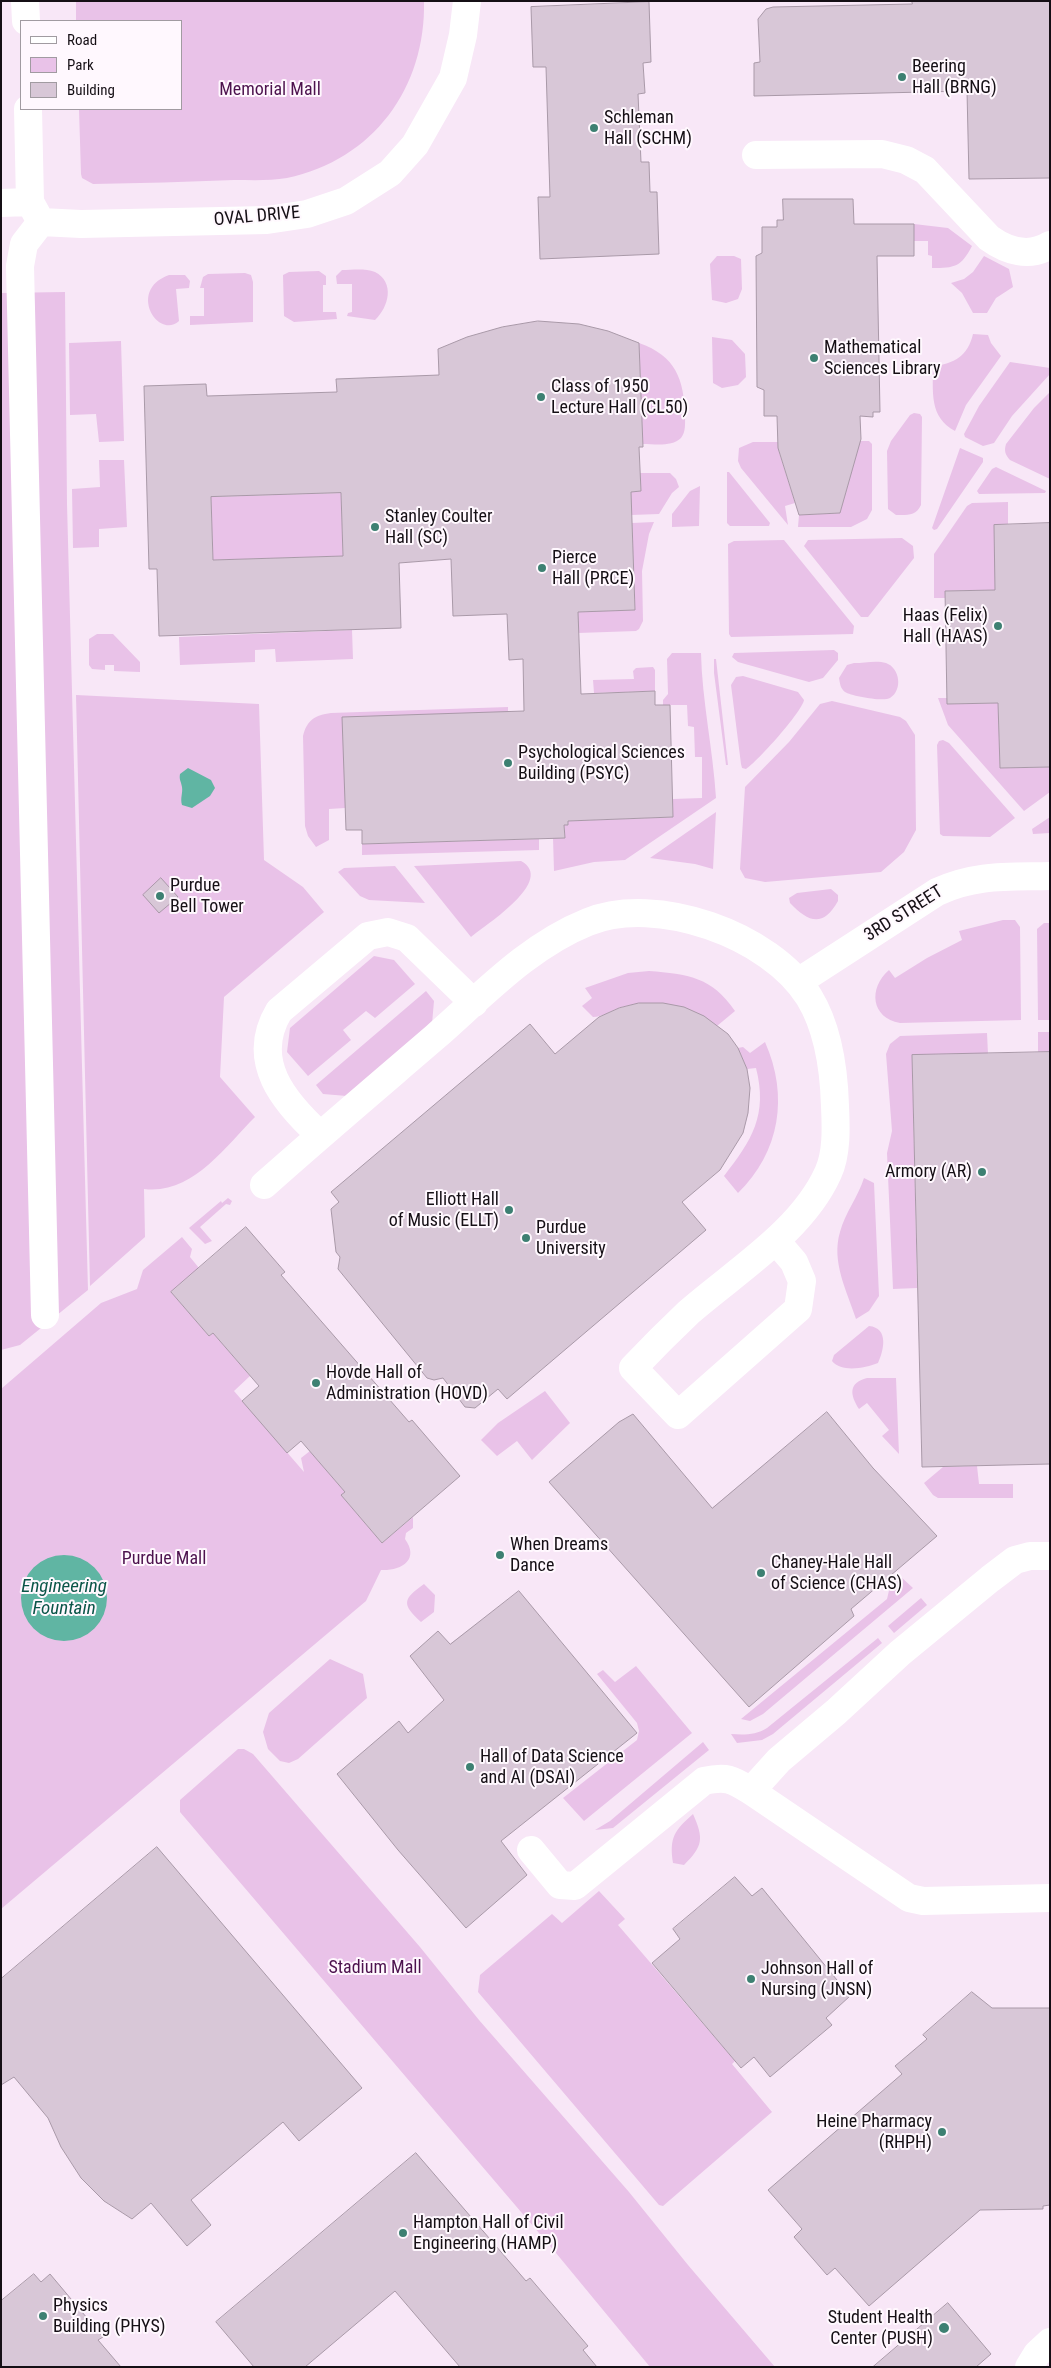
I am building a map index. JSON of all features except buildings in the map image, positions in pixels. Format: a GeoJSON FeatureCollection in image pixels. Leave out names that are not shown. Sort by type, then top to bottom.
{"type":"FeatureCollection","features":[{"type":"Feature","properties":{"kind":"street"},"geometry":{"type":"LineString","coordinates":[[25,1],[26,20]]}},
{"type":"Feature","properties":{"kind":"street","name":"OVAL DRIVE"},"geometry":{"type":"LineString","coordinates":[[1,203],[36,212],[57,224],[81,224],[267,220],[307,214],[346,201],[390,173],[415,144],[452,78],[463,35],[467,1]]}},
{"type":"Feature","properties":{"kind":"street"},"geometry":{"type":"LineString","coordinates":[[28,110],[36,212],[24,244],[20,266],[45,1315]]}},
{"type":"Feature","properties":{"kind":"street"},"geometry":{"type":"LineString","coordinates":[[756,154],[882,154],[906,160],[925,170],[988,238],[999,245],[1027,253],[1050,244]]}},
{"type":"Feature","properties":{"kind":"street","name":"3RD STREET"},"geometry":{"type":"LineString","coordinates":[[798,982],[937,892],[958,882],[988,877],[1050,876]]}},
{"type":"Feature","properties":{"kind":"street"},"geometry":{"type":"LineString","coordinates":[[264,1185],[474,1003],[510,969],[555,938],[591,920],[624,914],[681,917],[705,923],[750,943],[785,968],[798,982],[817,1013],[828,1048],[835,1088],[836,1132],[830,1170],[818,1192],[776,1241],[689,1312],[633,1368],[678,1415],[798,1309],[802,1281],[794,1262],[776,1241]]}},
{"type":"Feature","properties":{"kind":"street"},"geometry":{"type":"LineString","coordinates":[[320,1135],[295,1112],[273,1076],[268,1056],[268,1041],[270,1026],[279,1011],[368,936],[388,932],[407,938],[474,1003]]}},
{"type":"Feature","properties":{"kind":"street"},"geometry":{"type":"LineString","coordinates":[[751,1791],[779,1760],[900,1653],[990,1579],[1015,1560],[1030,1556],[1050,1556]]}},
{"type":"Feature","properties":{"kind":"street"},"geometry":{"type":"LineString","coordinates":[[531,1850],[560,1885],[575,1886],[704,1781],[722,1777],[736,1782],[751,1791],[909,1898],[923,1901],[1050,1898]]}},
{"type":"Feature","properties":{"kind":"street"},"geometry":{"type":"LineString","coordinates":[[1029,2367],[1037,2354],[1050,2342]]}},
{"type":"Feature","properties":{"kind":"green space","name":"Memorial Mall"},"geometry":{"type":"Polygon","coordinates":[[[76,1],[424,1],[422,33],[416,63],[404,90],[388,115],[369,137],[345,155],[318,169],[287,178],[267,180],[93,184],[82,178],[79,110],[182,110],[182,20],[76,20],[76,1]]]}},
{"type":"Feature","properties":{"kind":"green space"},"geometry":{"type":"Polygon","coordinates":[[[914,224],[948,228],[972,246],[961,262],[956,265],[946,268],[932,268],[932,256],[928,255],[928,241],[914,241],[914,224]]]}},
{"type":"Feature","properties":{"kind":"green space"},"geometry":{"type":"Polygon","coordinates":[[[717,256],[734,256],[741,259],[742,289],[738,299],[726,303],[712,300],[710,264],[717,256]]]}},
{"type":"Feature","properties":{"kind":"green space"},"geometry":{"type":"Polygon","coordinates":[[[984,256],[1009,269],[1013,287],[996,298],[987,313],[973,313],[962,293],[951,283],[964,279],[973,272],[984,256]]]}},
{"type":"Feature","properties":{"kind":"green space"},"geometry":{"type":"Polygon","coordinates":[[[342,270],[375,272],[385,282],[388,295],[384,308],[375,320],[347,316],[348,313],[352,312],[352,284],[337,284],[336,276],[342,270]]]}},
{"type":"Feature","properties":{"kind":"green space"},"geometry":{"type":"Polygon","coordinates":[[[319,271],[326,276],[326,285],[323,285],[323,312],[336,312],[337,319],[294,322],[284,316],[283,275],[289,272],[319,271]]]}},
{"type":"Feature","properties":{"kind":"green space"},"geometry":{"type":"Polygon","coordinates":[[[245,273],[251,275],[253,282],[253,322],[190,325],[190,316],[204,316],[204,288],[200,288],[203,277],[208,274],[245,273]]]}},
{"type":"Feature","properties":{"kind":"green space"},"geometry":{"type":"Polygon","coordinates":[[[169,275],[185,275],[190,281],[189,288],[176,289],[179,321],[171,325],[163,324],[156,319],[150,311],[148,301],[150,291],[157,282],[169,275]]]}},
{"type":"Feature","properties":{"kind":"green space"},"geometry":{"type":"Polygon","coordinates":[[[65,292],[67,504],[88,1290],[20,1345],[1,1350],[1,293],[65,292]]]}},
{"type":"Feature","properties":{"kind":"green space"},"geometry":{"type":"Polygon","coordinates":[[[973,334],[988,335],[991,343],[1001,356],[966,405],[955,431],[941,419],[934,403],[933,366],[959,358],[968,348],[973,334]]]}},
{"type":"Feature","properties":{"kind":"green space"},"geometry":{"type":"Polygon","coordinates":[[[712,337],[732,340],[745,354],[746,377],[738,385],[722,388],[713,383],[712,337]]]}},
{"type":"Feature","properties":{"kind":"green space"},"geometry":{"type":"Polygon","coordinates":[[[121,341],[124,441],[99,442],[96,414],[70,415],[69,343],[121,341]]]}},
{"type":"Feature","properties":{"kind":"green space"},"geometry":{"type":"Polygon","coordinates":[[[639,343],[652,348],[670,362],[680,380],[683,391],[685,427],[681,438],[673,443],[643,444],[639,343]]]}},
{"type":"Feature","properties":{"kind":"green space"},"geometry":{"type":"Polygon","coordinates":[[[1010,362],[1050,368],[1050,374],[1012,416],[994,443],[983,446],[965,437],[964,434],[979,406],[1010,362]]]}},
{"type":"Feature","properties":{"kind":"green space"},"geometry":{"type":"Polygon","coordinates":[[[1050,392],[1050,479],[1010,460],[1005,451],[1006,444],[1034,408],[1050,392]]]}},
{"type":"Feature","properties":{"kind":"green space"},"geometry":{"type":"Polygon","coordinates":[[[914,413],[920,414],[922,417],[921,505],[914,513],[896,515],[888,509],[887,451],[891,441],[910,415],[914,413]]]}},
{"type":"Feature","properties":{"kind":"green space"},"geometry":{"type":"Polygon","coordinates":[[[855,441],[869,441],[872,444],[872,510],[867,519],[851,527],[798,527],[799,515],[840,513],[857,451],[855,441]]]}},
{"type":"Feature","properties":{"kind":"green space"},"geometry":{"type":"Polygon","coordinates":[[[753,442],[783,442],[779,452],[795,503],[785,506],[788,525],[741,468],[738,461],[739,448],[753,442]]]}},
{"type":"Feature","properties":{"kind":"green space"},"geometry":{"type":"Polygon","coordinates":[[[960,448],[983,458],[983,462],[937,529],[934,530],[932,528],[960,448]]]}},
{"type":"Feature","properties":{"kind":"green space"},"geometry":{"type":"Polygon","coordinates":[[[99,460],[124,460],[127,527],[99,529],[99,547],[73,548],[72,489],[100,487],[99,460]]]}},
{"type":"Feature","properties":{"kind":"green space"},"geometry":{"type":"Polygon","coordinates":[[[996,467],[1046,491],[1045,493],[979,494],[977,491],[992,469],[996,467]]]}},
{"type":"Feature","properties":{"kind":"green space"},"geometry":{"type":"Polygon","coordinates":[[[727,472],[729,472],[770,523],[769,526],[730,526],[727,523],[727,472]]]}},
{"type":"Feature","properties":{"kind":"green space"},"geometry":{"type":"Polygon","coordinates":[[[640,473],[670,473],[676,479],[679,487],[672,493],[659,514],[631,515],[631,492],[641,491],[640,473]]]}},
{"type":"Feature","properties":{"kind":"green space"},"geometry":{"type":"Polygon","coordinates":[[[700,486],[699,526],[672,527],[672,514],[690,491],[700,486]]]}},
{"type":"Feature","properties":{"kind":"green space"},"geometry":{"type":"Polygon","coordinates":[[[341,493],[343,556],[213,560],[211,497],[341,493]]]}},
{"type":"Feature","properties":{"kind":"green space"},"geometry":{"type":"Polygon","coordinates":[[[1008,502],[1008,524],[994,525],[996,604],[992,590],[945,591],[945,598],[934,598],[934,554],[967,506],[972,503],[1008,502]]]}},
{"type":"Feature","properties":{"kind":"green space"},"geometry":{"type":"Polygon","coordinates":[[[654,522],[649,534],[642,571],[643,621],[639,629],[636,631],[578,633],[564,612],[635,610],[632,523],[654,522]]]}},
{"type":"Feature","properties":{"kind":"green space"},"geometry":{"type":"Polygon","coordinates":[[[902,538],[913,546],[914,558],[868,617],[861,617],[804,546],[808,540],[902,538]]]}},
{"type":"Feature","properties":{"kind":"green space"},"geometry":{"type":"Polygon","coordinates":[[[784,540],[854,626],[853,634],[731,637],[729,634],[728,544],[734,541],[784,540]]]}},
{"type":"Feature","properties":{"kind":"green space"},"geometry":{"type":"Polygon","coordinates":[[[352,630],[353,659],[276,662],[275,649],[255,650],[255,662],[180,665],[179,637],[352,630]]]}},
{"type":"Feature","properties":{"kind":"green space"},"geometry":{"type":"Polygon","coordinates":[[[97,634],[113,634],[140,662],[140,672],[114,671],[114,665],[105,665],[105,670],[92,669],[89,665],[89,639],[97,634]]]}},
{"type":"Feature","properties":{"kind":"green space"},"geometry":{"type":"Polygon","coordinates":[[[834,650],[838,653],[838,660],[823,678],[809,682],[738,662],[732,657],[734,653],[834,650]]]}},
{"type":"Feature","properties":{"kind":"green space"},"geometry":{"type":"Polygon","coordinates":[[[672,653],[701,653],[703,689],[716,798],[625,860],[594,862],[554,871],[553,838],[565,838],[564,825],[568,825],[568,821],[673,817],[673,799],[702,798],[702,757],[695,757],[694,727],[688,726],[687,705],[663,705],[663,700],[668,694],[667,659],[672,653]]]}},
{"type":"Feature","properties":{"kind":"green space"},"geometry":{"type":"Polygon","coordinates":[[[714,659],[716,659],[728,765],[726,765],[714,673],[714,659]]]}},
{"type":"Feature","properties":{"kind":"green space"},"geometry":{"type":"Polygon","coordinates":[[[879,662],[891,666],[897,674],[897,690],[887,699],[875,699],[848,694],[841,687],[839,678],[847,665],[879,662]]]}},
{"type":"Feature","properties":{"kind":"green space"},"geometry":{"type":"Polygon","coordinates":[[[653,667],[655,670],[655,691],[594,693],[593,680],[634,679],[633,671],[636,668],[653,667]]]}},
{"type":"Feature","properties":{"kind":"green space"},"geometry":{"type":"Polygon","coordinates":[[[743,676],[798,692],[804,700],[796,715],[752,765],[746,769],[742,768],[741,764],[731,685],[736,677],[743,676]]]}},
{"type":"Feature","properties":{"kind":"green space"},"geometry":{"type":"Polygon","coordinates":[[[998,690],[1000,768],[1050,767],[1050,792],[1024,811],[948,725],[938,698],[947,698],[947,704],[995,703],[998,690]]]}},
{"type":"Feature","properties":{"kind":"green space"},"geometry":{"type":"Polygon","coordinates":[[[76,695],[259,704],[264,860],[303,887],[324,912],[224,997],[220,1077],[255,1117],[219,1155],[192,1177],[177,1185],[161,1189],[144,1189],[145,1237],[90,1286],[76,695]]]}},
{"type":"Feature","properties":{"kind":"green space"},"geometry":{"type":"Polygon","coordinates":[[[832,701],[900,717],[906,721],[915,735],[916,830],[904,852],[881,872],[765,882],[745,878],[740,869],[745,787],[789,742],[820,704],[832,701]]]}},
{"type":"Feature","properties":{"kind":"green space"},"geometry":{"type":"Polygon","coordinates":[[[508,707],[508,712],[345,808],[329,809],[329,840],[316,847],[308,836],[305,826],[303,736],[312,719],[331,713],[508,707]]]}},
{"type":"Feature","properties":{"kind":"green space"},"geometry":{"type":"Polygon","coordinates":[[[943,740],[949,743],[1015,818],[990,837],[943,836],[940,834],[937,745],[939,741],[943,740]]]}},
{"type":"Feature","properties":{"kind":"green space"},"geometry":{"type":"Polygon","coordinates":[[[716,812],[713,869],[695,864],[650,858],[716,812]]]}},
{"type":"Feature","properties":{"kind":"green space"},"geometry":{"type":"Polygon","coordinates":[[[1050,817],[1050,833],[1033,834],[1032,829],[1050,817]]]}},
{"type":"Feature","properties":{"kind":"green space"},"geometry":{"type":"Polygon","coordinates":[[[539,839],[539,850],[362,855],[362,844],[539,839]]]}},
{"type":"Feature","properties":{"kind":"green space"},"geometry":{"type":"Polygon","coordinates":[[[521,861],[530,869],[530,879],[525,890],[503,912],[471,937],[414,866],[521,861]]]}},
{"type":"Feature","properties":{"kind":"green space"},"geometry":{"type":"Polygon","coordinates":[[[395,866],[425,903],[369,900],[360,896],[338,872],[344,868],[395,866]]]}},
{"type":"Feature","properties":{"kind":"green space"},"geometry":{"type":"Polygon","coordinates":[[[831,889],[838,895],[838,901],[832,910],[821,919],[809,918],[790,903],[789,898],[797,893],[831,889]]]}},
{"type":"Feature","properties":{"kind":"green space"},"geometry":{"type":"Polygon","coordinates":[[[1003,920],[1015,920],[1020,927],[1021,1020],[900,1023],[890,1020],[878,1009],[876,993],[878,985],[882,977],[889,970],[895,978],[927,958],[962,940],[959,931],[1003,920]]]}},
{"type":"Feature","properties":{"kind":"green space"},"geometry":{"type":"Polygon","coordinates":[[[1044,923],[1050,923],[1050,1020],[1038,1020],[1037,929],[1044,923]]]}},
{"type":"Feature","properties":{"kind":"green space"},"geometry":{"type":"Polygon","coordinates":[[[374,956],[394,960],[415,984],[375,1018],[366,1011],[343,1030],[351,1040],[308,1076],[287,1052],[290,1028],[374,956]]]}},
{"type":"Feature","properties":{"kind":"green space"},"geometry":{"type":"Polygon","coordinates":[[[649,971],[698,979],[717,991],[735,1011],[717,1026],[695,1013],[672,1005],[635,1004],[597,1017],[593,1017],[582,1006],[592,998],[585,988],[628,973],[649,971]]]}},
{"type":"Feature","properties":{"kind":"green space"},"geometry":{"type":"Polygon","coordinates":[[[426,991],[434,1001],[432,1024],[347,1096],[323,1094],[316,1085],[426,991]]]}},
{"type":"Feature","properties":{"kind":"green space"},"geometry":{"type":"Polygon","coordinates":[[[1038,1032],[1050,1032],[1050,1052],[1038,1052],[1038,1032]]]}},
{"type":"Feature","properties":{"kind":"green space"},"geometry":{"type":"Polygon","coordinates":[[[987,1033],[988,1054],[912,1055],[917,1288],[893,1289],[887,1153],[892,1131],[886,1054],[890,1044],[900,1036],[987,1033]]]}},
{"type":"Feature","properties":{"kind":"green space"},"geometry":{"type":"Polygon","coordinates":[[[765,1042],[777,1083],[778,1103],[776,1122],[763,1160],[738,1193],[724,1176],[743,1151],[750,1138],[759,1113],[760,1100],[756,1068],[747,1069],[738,1048],[743,1047],[750,1053],[765,1042]]]}},
{"type":"Feature","properties":{"kind":"green space"},"geometry":{"type":"Polygon","coordinates":[[[864,1178],[874,1183],[879,1296],[869,1311],[856,1319],[841,1276],[837,1254],[842,1225],[864,1178]]]}},
{"type":"Feature","properties":{"kind":"green space"},"geometry":{"type":"Polygon","coordinates":[[[228,1198],[232,1201],[230,1205],[226,1204],[200,1227],[212,1241],[205,1244],[189,1228],[221,1201],[222,1203],[228,1198]]]}},
{"type":"Feature","properties":{"kind":"green space","name":"Purdue Mall"},"geometry":{"type":"Polygon","coordinates":[[[182,1237],[192,1249],[190,1257],[199,1268],[171,1292],[209,1336],[213,1333],[250,1376],[234,1391],[304,1472],[301,1458],[310,1451],[345,1492],[342,1496],[382,1543],[413,1517],[413,1528],[406,1533],[405,1539],[409,1546],[409,1558],[406,1563],[395,1569],[381,1570],[366,1601],[1,1909],[1,1389],[101,1303],[137,1289],[143,1270],[182,1237]]]}},
{"type":"Feature","properties":{"kind":"green space"},"geometry":{"type":"Polygon","coordinates":[[[869,1326],[880,1331],[882,1335],[883,1346],[878,1363],[860,1368],[836,1365],[832,1361],[834,1355],[869,1326]]]}},
{"type":"Feature","properties":{"kind":"green space"},"geometry":{"type":"Polygon","coordinates":[[[867,1378],[896,1378],[899,1454],[882,1436],[889,1430],[867,1403],[859,1409],[854,1399],[852,1390],[854,1386],[856,1383],[867,1378]]]}},
{"type":"Feature","properties":{"kind":"green space"},"geometry":{"type":"Polygon","coordinates":[[[545,1391],[570,1423],[532,1460],[517,1441],[497,1456],[481,1440],[498,1423],[545,1391]]]}},
{"type":"Feature","properties":{"kind":"green space"},"geometry":{"type":"Polygon","coordinates":[[[977,1466],[979,1484],[1013,1484],[1013,1498],[938,1498],[933,1495],[924,1483],[943,1467],[977,1466]]]}},
{"type":"Feature","properties":{"kind":"green space"},"geometry":{"type":"Polygon","coordinates":[[[900,1576],[913,1588],[763,1714],[750,1721],[741,1719],[887,1599],[891,1582],[900,1576]]]}},
{"type":"Feature","properties":{"kind":"green space"},"geometry":{"type":"Polygon","coordinates":[[[424,1584],[435,1595],[434,1612],[421,1622],[410,1611],[407,1602],[412,1594],[424,1584]]]}},
{"type":"Feature","properties":{"kind":"green space"},"geometry":{"type":"Polygon","coordinates":[[[921,1598],[927,1605],[894,1633],[888,1626],[921,1598]]]}},
{"type":"Feature","properties":{"kind":"green space"},"geometry":{"type":"Polygon","coordinates":[[[878,1638],[882,1643],[773,1734],[762,1740],[737,1743],[731,1734],[750,1734],[767,1728],[878,1638]]]}},
{"type":"Feature","properties":{"kind":"green space"},"geometry":{"type":"Polygon","coordinates":[[[330,1659],[363,1674],[367,1698],[298,1759],[289,1763],[280,1761],[268,1749],[263,1732],[269,1713],[330,1659]]]}},
{"type":"Feature","properties":{"kind":"green space"},"geometry":{"type":"Polygon","coordinates":[[[636,1666],[692,1733],[584,1821],[563,1798],[637,1740],[639,1731],[637,1723],[597,1674],[603,1670],[615,1682],[636,1666]]]}},
{"type":"Feature","properties":{"kind":"green space"},"geometry":{"type":"Polygon","coordinates":[[[703,1742],[709,1750],[613,1828],[595,1830],[610,1821],[703,1742]]]}},
{"type":"Feature","properties":{"kind":"green space","name":"Stadium Mall"},"geometry":{"type":"Polygon","coordinates":[[[238,1749],[244,1749],[253,1754],[420,1947],[479,2020],[629,2192],[775,2367],[650,2367],[556,2253],[180,1812],[180,1800],[238,1749]]]}},
{"type":"Feature","properties":{"kind":"green space"},"geometry":{"type":"Polygon","coordinates":[[[693,1814],[700,1836],[698,1847],[684,1865],[673,1863],[672,1847],[675,1835],[693,1814]]]}},
{"type":"Feature","properties":{"kind":"green space"},"geometry":{"type":"Polygon","coordinates":[[[599,1891],[625,1919],[618,1925],[735,2061],[732,2064],[772,2112],[663,2206],[659,2205],[478,1992],[480,1975],[552,1914],[562,1923],[599,1891]]]}},
{"type":"Feature","properties":{"kind":"water"},"geometry":{"type":"Polygon","coordinates":[[[188,768],[211,780],[215,788],[210,796],[192,808],[182,805],[181,802],[180,774],[188,768]]]}},
{"type":"Feature","properties":{"kind":"water","name":"Engineering Fountain"},"geometry":{"type":"Polygon","coordinates":[[[64,1555],[88,1562],[100,1574],[107,1598],[100,1622],[88,1634],[64,1641],[40,1634],[28,1622],[21,1598],[28,1574],[40,1562],[64,1555]]]}},
{"type":"Feature","properties":{"kind":"place","name":"Beering Hall (BRNG)"},"geometry":{"type":"Point","coordinates":[902,77]}},
{"type":"Feature","properties":{"kind":"place","name":"Schleman Hall (SCHM)"},"geometry":{"type":"Point","coordinates":[594,128]}},
{"type":"Feature","properties":{"kind":"place","name":"Mathematical Sciences Library"},"geometry":{"type":"Point","coordinates":[814,358]}},
{"type":"Feature","properties":{"kind":"place","name":"Class of 1950 Lecture Hall (CL50)"},"geometry":{"type":"Point","coordinates":[541,397]}},
{"type":"Feature","properties":{"kind":"place","name":"Stanley Coulter Hall (SC)"},"geometry":{"type":"Point","coordinates":[375,527]}},
{"type":"Feature","properties":{"kind":"place","name":"Pierce Hall (PRCE)"},"geometry":{"type":"Point","coordinates":[542,568]}},
{"type":"Feature","properties":{"kind":"place","name":"Haas (Felix) Hall (HAAS)"},"geometry":{"type":"Point","coordinates":[998,626]}},
{"type":"Feature","properties":{"kind":"place","name":"Psychological Sciences Building (PSYC)"},"geometry":{"type":"Point","coordinates":[508,763]}},
{"type":"Feature","properties":{"kind":"place","name":"Purdue Bell Tower"},"geometry":{"type":"Point","coordinates":[160,896]}},
{"type":"Feature","properties":{"kind":"place","name":"Armory (AR)"},"geometry":{"type":"Point","coordinates":[982,1172]}},
{"type":"Feature","properties":{"kind":"place","name":"Elliott Hall of Music (ELLT)"},"geometry":{"type":"Point","coordinates":[509,1210]}},
{"type":"Feature","properties":{"kind":"place","name":"Purdue University"},"geometry":{"type":"Point","coordinates":[526,1238]}},
{"type":"Feature","properties":{"kind":"place","name":"Hovde Hall of Administration (HOVD)"},"geometry":{"type":"Point","coordinates":[316,1383]}},
{"type":"Feature","properties":{"kind":"place","name":"When Dreams Dance"},"geometry":{"type":"Point","coordinates":[500,1555]}},
{"type":"Feature","properties":{"kind":"place","name":"Chaney-Hale Hall of Science (CHAS)"},"geometry":{"type":"Point","coordinates":[761,1573]}},
{"type":"Feature","properties":{"kind":"place","name":"Hall of Data Science and AI (DSAI)"},"geometry":{"type":"Point","coordinates":[470,1767]}},
{"type":"Feature","properties":{"kind":"place","name":"Johnson Hall of Nursing (JNSN)"},"geometry":{"type":"Point","coordinates":[751,1979]}},
{"type":"Feature","properties":{"kind":"place","name":"Heine Pharmacy (RHPH)"},"geometry":{"type":"Point","coordinates":[942,2132]}},
{"type":"Feature","properties":{"kind":"place","name":"Hampton Hall of Civil Engineering (HAMP)"},"geometry":{"type":"Point","coordinates":[403,2233]}},
{"type":"Feature","properties":{"kind":"place","name":"Physics Building (PHYS)"},"geometry":{"type":"Point","coordinates":[43,2316]}},
{"type":"Feature","properties":{"kind":"place","name":"Student Health Center (PUSH)"},"geometry":{"type":"Point","coordinates":[944,2328]}}]}
